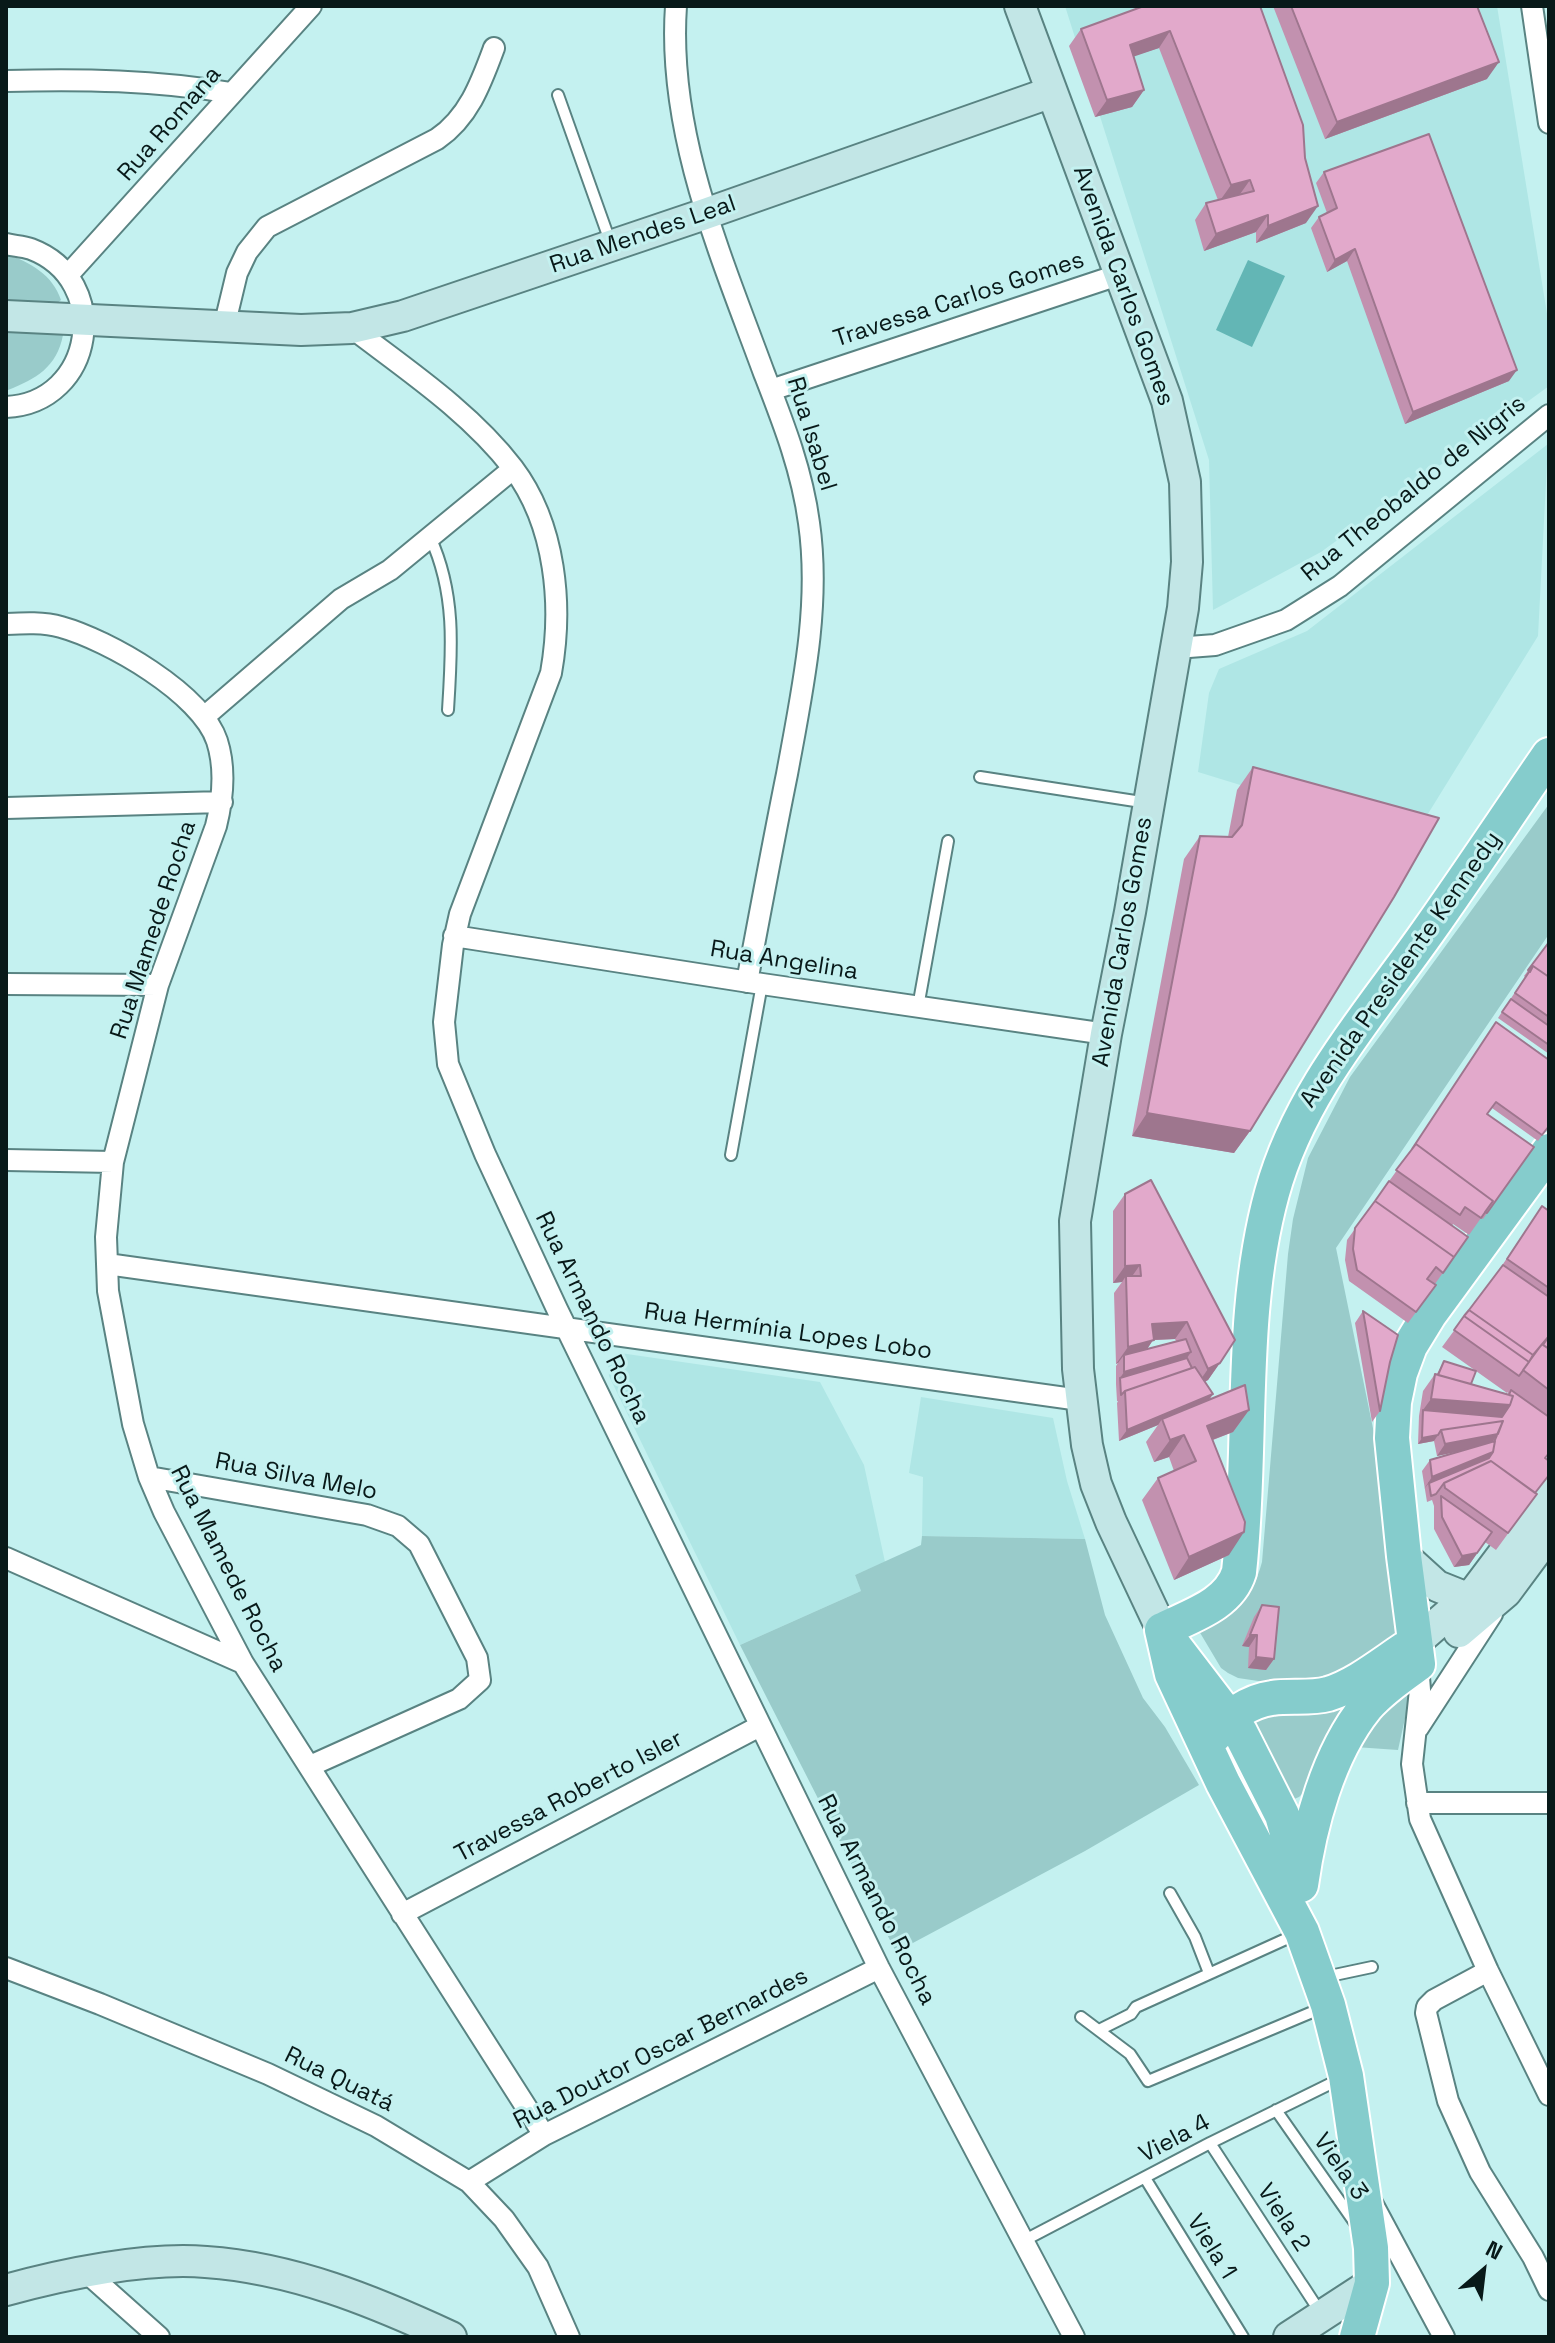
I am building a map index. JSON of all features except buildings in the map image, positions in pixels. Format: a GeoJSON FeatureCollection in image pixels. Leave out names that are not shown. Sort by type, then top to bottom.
{"type":"FeatureCollection","features":[{"type":"Feature","properties":{"kind":"main road","name":"Avenida Carlos Gomes"},"geometry":{"type":"LineString","coordinates":[[1020,6],[1167,401],[1185,482],[1187,562],[1183,608],[1075,1221],[1080,1400],[1096,1484],[1116,1533],[1162,1630],[1230,1718],[1259,1769],[1282,1815],[1301,1885]]}},
{"type":"Feature","properties":{"kind":"main road","name":"Rua Mendes Leal"},"geometry":{"type":"LineString","coordinates":[[6,316],[301,330],[352,328],[403,316],[611,246],[1052,92]]}},
{"type":"Feature","properties":{"kind":"main road","name":"Avenida Presidente Kennedy"},"geometry":{"type":"LineString","coordinates":[[1162,1630],[1229,1593],[1239,1572],[1258,1264],[1271,1196],[1298,1122],[1334,1059],[1429,931],[1549,755]]}},
{"type":"Feature","properties":{"kind":"main road"},"geometry":{"type":"LineString","coordinates":[[1417,1653],[1392,1438],[1394,1402],[1400,1373],[1410,1346],[1429,1315],[1549,1151]]}},
{"type":"Feature","properties":{"kind":"main road"},"geometry":{"type":"LineString","coordinates":[[1302,1932],[1301,1885],[1310,1827],[1356,1722],[1487,1578],[1549,1493]]}},
{"type":"Feature","properties":{"kind":"main road"},"geometry":{"type":"LineString","coordinates":[[1191,1669],[1243,1692],[1272,1698],[1296,1699],[1331,1693],[1417,1653],[1506,1592],[1549,1534]]}},
{"type":"Feature","properties":{"kind":"main road"},"geometry":{"type":"LineString","coordinates":[[1404,1556],[1437,1586],[1467,1598]]}},
{"type":"Feature","properties":{"kind":"main road"},"geometry":{"type":"LineString","coordinates":[[1162,1630],[1172,1674],[1233,1802],[1302,1932],[1324,1992],[1346,2076],[1371,2248],[1372,2283],[1357,2337]]}},
{"type":"Feature","properties":{"kind":"main road"},"geometry":{"type":"LineString","coordinates":[[1210,1756],[1216,1734],[1230,1718],[1249,1705],[1272,1698]]}},
{"type":"Feature","properties":{"kind":"main road"},"geometry":{"type":"LineString","coordinates":[[1233,1802],[1255,1814],[1282,1815],[1300,1809],[1324,1790]]}},
{"type":"Feature","properties":{"kind":"main road"},"geometry":{"type":"LineString","coordinates":[[6,2290],[86,2272],[159,2262],[205,2261],[293,2276],[378,2304],[451,2337]]}},
{"type":"Feature","properties":{"kind":"main road"},"geometry":{"type":"LineString","coordinates":[[1289,2337],[1372,2283]]}},
{"type":"Feature","properties":{"kind":"street","name":"Rua Romana"},"geometry":{"type":"LineString","coordinates":[[68,275],[311,6]]}},
{"type":"Feature","properties":{"kind":"street","name":"Rua Isabel"},"geometry":{"type":"LineString","coordinates":[[676,6],[673,37],[686,133],[705,214],[796,459],[809,521],[813,561],[803,687],[755,983]]}},
{"type":"Feature","properties":{"kind":"street"},"geometry":{"type":"LineString","coordinates":[[1532,6],[1549,123]]}},
{"type":"Feature","properties":{"kind":"street"},"geometry":{"type":"LineString","coordinates":[[224,327],[237,273],[247,252],[267,227],[453,128],[476,94],[494,48]]}},
{"type":"Feature","properties":{"kind":"street"},"geometry":{"type":"LineString","coordinates":[[6,81],[124,81],[231,93]]}},
{"type":"Feature","properties":{"kind":"street"},"geometry":{"type":"LineString","coordinates":[[6,244],[30,248],[54,262],[68,275],[83,307],[85,333],[78,359],[64,381],[44,397],[6,407]]}},
{"type":"Feature","properties":{"kind":"street","name":"Travessa Carlos Gomes"},"geometry":{"type":"LineString","coordinates":[[771,390],[1118,275]]}},
{"type":"Feature","properties":{"kind":"street","name":"Rua Armando Rocha"},"geometry":{"type":"LineString","coordinates":[[352,328],[466,419],[513,469],[531,497],[547,541],[554,587],[556,645],[545,691],[454,936],[444,1022],[448,1064],[485,1154],[566,1327],[879,1968],[1074,2337]]}},
{"type":"Feature","properties":{"kind":"street","name":"Rua Theobaldo de Nigris"},"geometry":{"type":"LineString","coordinates":[[1176,648],[1215,645],[1286,620],[1340,586],[1549,415]]}},
{"type":"Feature","properties":{"kind":"street"},"geometry":{"type":"LineString","coordinates":[[204,717],[341,599],[390,570],[513,469]]}},
{"type":"Feature","properties":{"kind":"street","name":"Rua Mamede Rocha"},"geometry":{"type":"LineString","coordinates":[[6,624],[59,626],[99,641],[145,666],[204,717],[216,739],[223,770],[222,802],[158,985],[113,1162],[106,1237],[108,1291],[133,1424],[149,1477],[164,1512],[243,1663],[544,2135]]}},
{"type":"Feature","properties":{"kind":"street"},"geometry":{"type":"LineString","coordinates":[[6,808],[222,802]]}},
{"type":"Feature","properties":{"kind":"street","name":"Rua Angelina"},"geometry":{"type":"LineString","coordinates":[[454,936],[1106,1034]]}},
{"type":"Feature","properties":{"kind":"street"},"geometry":{"type":"LineString","coordinates":[[6,984],[158,985]]}},
{"type":"Feature","properties":{"kind":"street"},"geometry":{"type":"LineString","coordinates":[[6,1160],[113,1162]]}},
{"type":"Feature","properties":{"kind":"street","name":"Rua Hermínia Lopes Lobo"},"geometry":{"type":"LineString","coordinates":[[107,1264],[1080,1400]]}},
{"type":"Feature","properties":{"kind":"street","name":"Rua Silva Melo"},"geometry":{"type":"LineString","coordinates":[[149,1477],[367,1515],[398,1526],[419,1544],[477,1658],[480,1680],[459,1699],[310,1766]]}},
{"type":"Feature","properties":{"kind":"street"},"geometry":{"type":"LineString","coordinates":[[6,1558],[243,1663]]}},
{"type":"Feature","properties":{"kind":"street"},"geometry":{"type":"LineString","coordinates":[[1416,1731],[1506,1592]]}},
{"type":"Feature","properties":{"kind":"street"},"geometry":{"type":"LineString","coordinates":[[1417,1653],[1420,1690],[1412,1764],[1426,1838],[1549,2095]]}},
{"type":"Feature","properties":{"kind":"street","name":"Travessa Roberto Isler"},"geometry":{"type":"LineString","coordinates":[[402,1914],[760,1726]]}},
{"type":"Feature","properties":{"kind":"street"},"geometry":{"type":"LineString","coordinates":[[1417,1803],[1549,1803]]}},
{"type":"Feature","properties":{"kind":"street","name":"Rua Quatá"},"geometry":{"type":"LineString","coordinates":[[6,1968],[268,2074],[376,2126],[469,2182],[504,2219],[538,2267],[569,2337]]}},
{"type":"Feature","properties":{"kind":"street","name":"Rua Doutor Oscar Bernardes"},"geometry":{"type":"LineString","coordinates":[[469,2182],[544,2135],[879,1968]]}},
{"type":"Feature","properties":{"kind":"street"},"geometry":{"type":"LineString","coordinates":[[1488,1971],[1434,2000],[1426,2013],[1448,2101],[1480,2172],[1533,2257],[1549,2290]]}},
{"type":"Feature","properties":{"kind":"street"},"geometry":{"type":"LineString","coordinates":[[1364,2188],[1444,2337]]}},
{"type":"Feature","properties":{"kind":"street"},"geometry":{"type":"LineString","coordinates":[[86,2272],[159,2337]]}},
{"type":"Feature","properties":{"kind":"lane"},"geometry":{"type":"LineString","coordinates":[[558,95],[611,246]]}},
{"type":"Feature","properties":{"kind":"lane"},"geometry":{"type":"LineString","coordinates":[[430,537],[447,583],[451,657],[448,710]]}},
{"type":"Feature","properties":{"kind":"lane"},"geometry":{"type":"LineString","coordinates":[[980,777],[1148,803]]}},
{"type":"Feature","properties":{"kind":"lane"},"geometry":{"type":"LineString","coordinates":[[918,1007],[948,841]]}},
{"type":"Feature","properties":{"kind":"lane"},"geometry":{"type":"LineString","coordinates":[[731,1155],[755,983]]}},
{"type":"Feature","properties":{"kind":"lane"},"geometry":{"type":"LineString","coordinates":[[1170,1893],[1195,1937],[1209,1973]]}},
{"type":"Feature","properties":{"kind":"lane"},"geometry":{"type":"LineString","coordinates":[[1099,2030],[1131,2014],[1136,2007],[1302,1932]]}},
{"type":"Feature","properties":{"kind":"lane"},"geometry":{"type":"LineString","coordinates":[[1081,2017],[1130,2054],[1148,2081],[1372,1967]]}},
{"type":"Feature","properties":{"kind":"lane","name":"Viela 4"},"geometry":{"type":"LineString","coordinates":[[1025,2240],[1346,2076]]}},
{"type":"Feature","properties":{"kind":"lane","name":"Viela 3"},"geometry":{"type":"LineString","coordinates":[[1276,2110],[1371,2248]]}},
{"type":"Feature","properties":{"kind":"lane","name":"Viela 2"},"geometry":{"type":"LineString","coordinates":[[1210,2143],[1322,2316]]}},
{"type":"Feature","properties":{"kind":"lane","name":"Viela 1"},"geometry":{"type":"LineString","coordinates":[[1145,2178],[1243,2337]]}},
{"type":"Feature","properties":{"kind":"shaded area"},"geometry":{"type":"Polygon","coordinates":[[[1065,6],[1497,6],[1549,326],[1549,386],[1321,552],[1213,610],[1209,460],[1065,6]]]}},
{"type":"Feature","properties":{"kind":"shaded area"},"geometry":{"type":"Polygon","coordinates":[[[6,254],[40,271],[52,283],[61,300],[56,304],[6,302],[6,254]]]}},
{"type":"Feature","properties":{"kind":"shaded area"},"geometry":{"type":"Polygon","coordinates":[[[1248,260],[1285,276],[1252,347],[1216,330],[1248,260]]]}},
{"type":"Feature","properties":{"kind":"shaded area"},"geometry":{"type":"Polygon","coordinates":[[[6,329],[55,331],[63,335],[56,356],[44,370],[8,390],[6,329]]]}},
{"type":"Feature","properties":{"kind":"shaded area"},"geometry":{"type":"Polygon","coordinates":[[[1548,444],[1538,636],[1413,838],[1198,772],[1209,693],[1219,669],[1307,631],[1548,444]]]}},
{"type":"Feature","properties":{"kind":"shaded area"},"geometry":{"type":"Polygon","coordinates":[[[1549,804],[1549,934],[1336,1248],[1375,1438],[1396,1640],[1346,1672],[1292,1686],[1238,1678],[1221,1668],[1199,1631],[1241,1603],[1253,1587],[1262,1562],[1288,1254],[1308,1158],[1350,1077],[1549,804]]]}},
{"type":"Feature","properties":{"kind":"shaded area"},"geometry":{"type":"Polygon","coordinates":[[[620,1353],[820,1382],[864,1465],[885,1562],[855,1575],[861,1591],[740,1645],[609,1376],[608,1363],[620,1353]]]}},
{"type":"Feature","properties":{"kind":"shaded area"},"geometry":{"type":"Polygon","coordinates":[[[921,1397],[1053,1418],[1067,1481],[1085,1539],[922,1536],[923,1477],[909,1473],[921,1397]]]}},
{"type":"Feature","properties":{"kind":"shaded area"},"geometry":{"type":"Polygon","coordinates":[[[922,1536],[1085,1539],[1105,1615],[1143,1698],[1165,1727],[1199,1785],[1085,1851],[896,1952],[740,1645],[861,1591],[855,1575],[921,1545],[922,1536]]]}},
{"type":"Feature","properties":{"kind":"shaded area"},"geometry":{"type":"Polygon","coordinates":[[[1396,1690],[1411,1691],[1398,1750],[1355,1747],[1396,1690]]]}},
{"type":"Feature","properties":{"kind":"shaded area"},"geometry":{"type":"Polygon","coordinates":[[[1367,1691],[1310,1786],[1299,1797],[1287,1802],[1249,1724],[1253,1720],[1367,1691]]]}}]}
